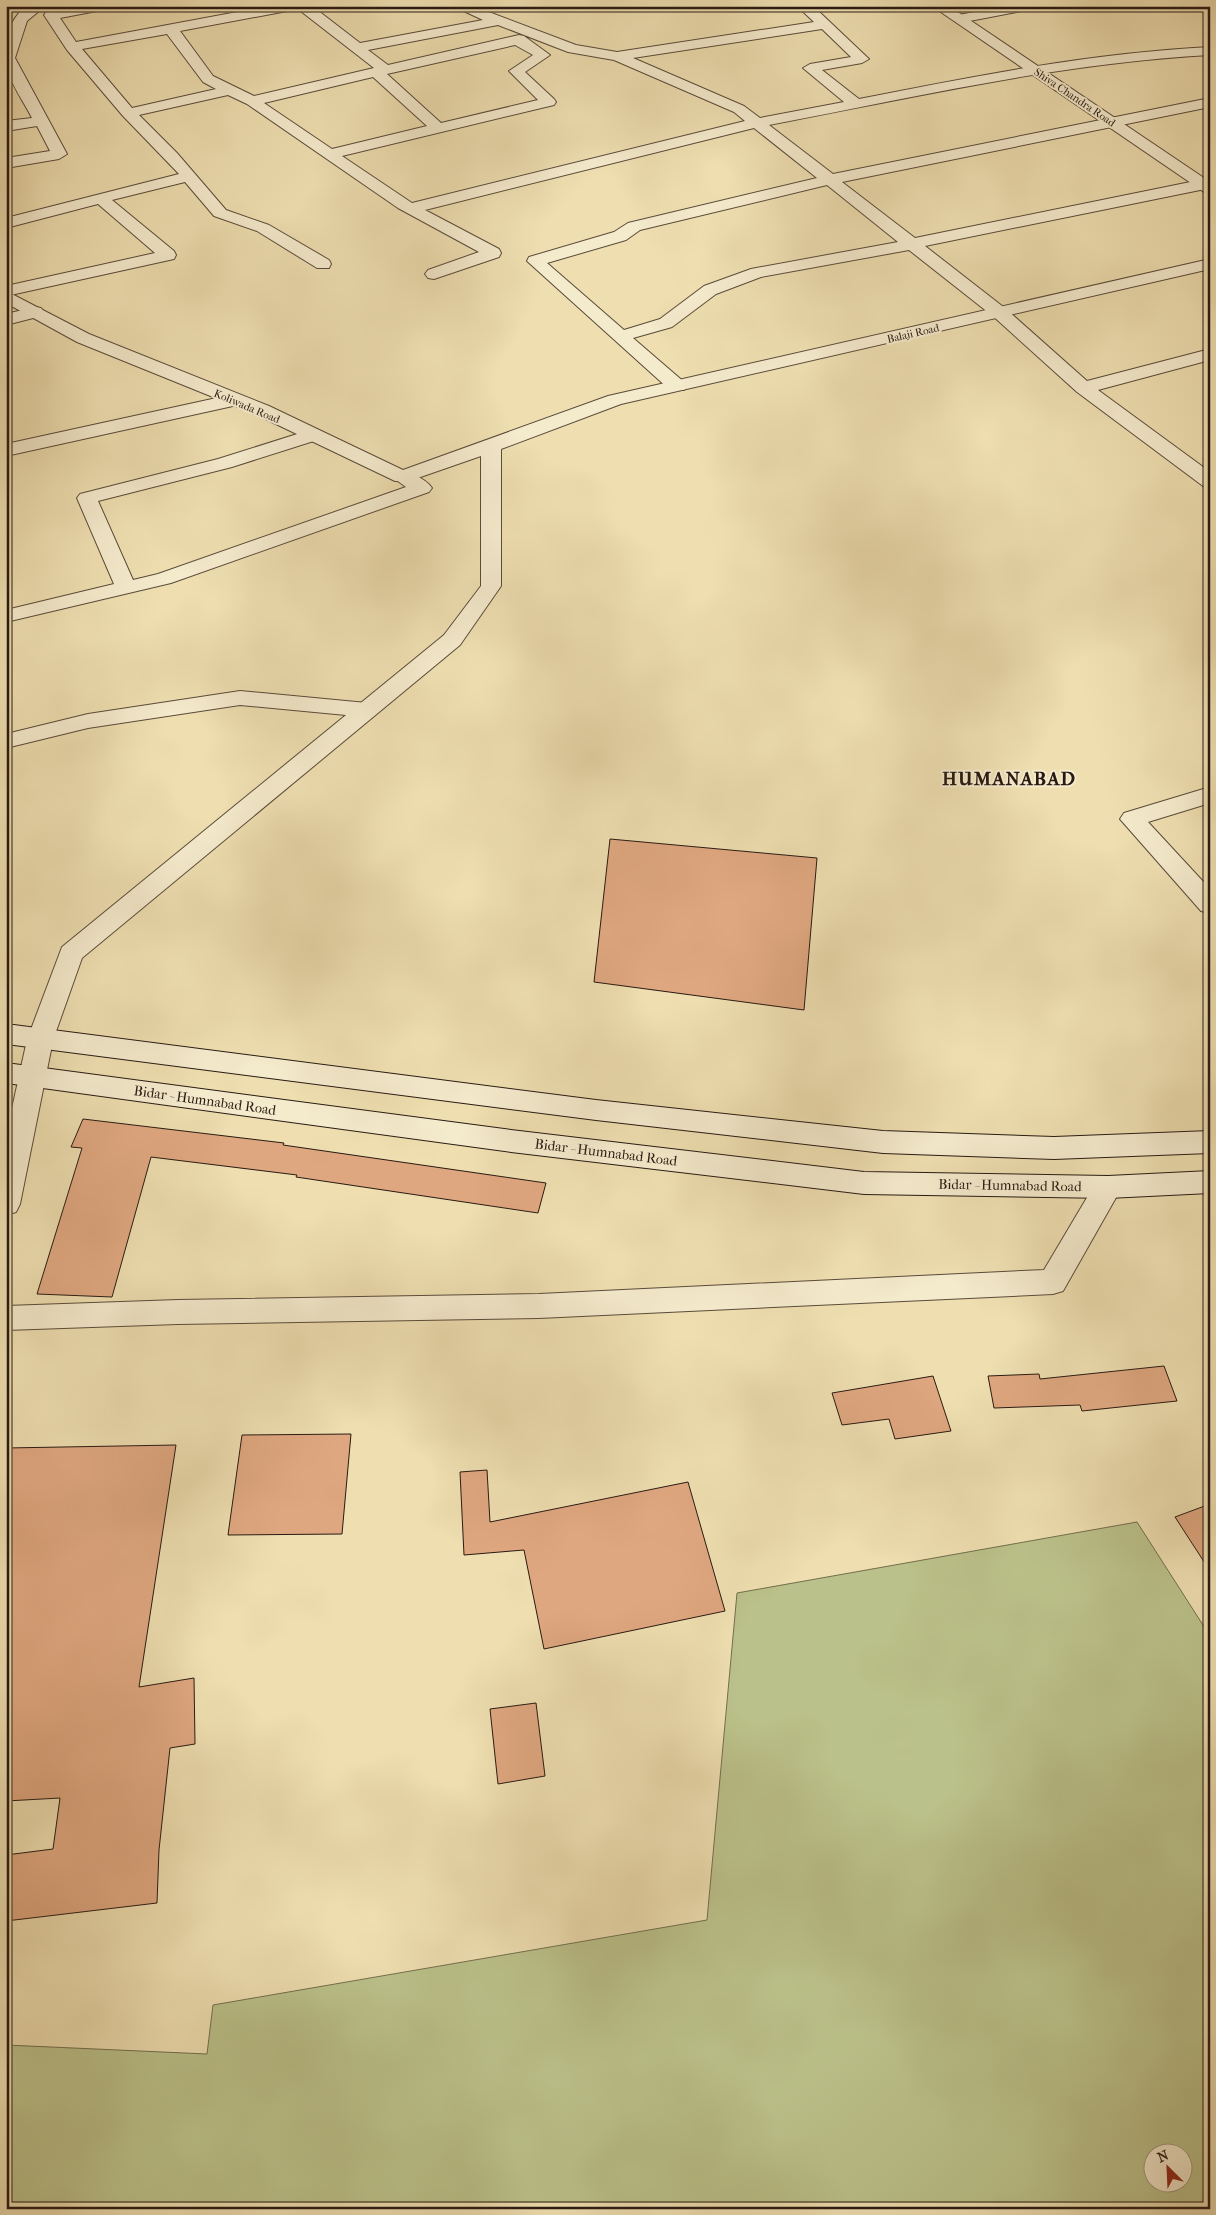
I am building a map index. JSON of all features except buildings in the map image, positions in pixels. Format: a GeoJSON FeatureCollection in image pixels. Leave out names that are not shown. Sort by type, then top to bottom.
{"type":"FeatureCollection","features":[{"type":"Feature","properties":{"kind":"street"},"geometry":{"type":"LineString","coordinates":[[6,163],[59,154],[8,58],[19,21],[29,9],[38,6]]}},
{"type":"Feature","properties":{"kind":"street"},"geometry":{"type":"LineString","coordinates":[[102,6],[51,15],[72,46],[128,113],[188,176],[220,213],[263,228],[324,264]]}},
{"type":"Feature","properties":{"kind":"street"},"geometry":{"type":"LineString","coordinates":[[72,46],[293,6]]}},
{"type":"Feature","properties":{"kind":"street"},"geometry":{"type":"LineString","coordinates":[[303,6],[357,48],[439,129]]}},
{"type":"Feature","properties":{"kind":"street"},"geometry":{"type":"LineString","coordinates":[[460,6],[573,49],[617,56],[739,109],[1000,313],[1084,388],[1210,482]]}},
{"type":"Feature","properties":{"kind":"street"},"geometry":{"type":"LineString","coordinates":[[804,6],[862,59],[810,68],[856,104]]}},
{"type":"Feature","properties":{"kind":"street","name":"Shiva Chandra Road"},"geometry":{"type":"LineString","coordinates":[[939,6],[1207,185]]}},
{"type":"Feature","properties":{"kind":"street"},"geometry":{"type":"LineString","coordinates":[[959,19],[1027,6]]}},
{"type":"Feature","properties":{"kind":"street"},"geometry":{"type":"LineString","coordinates":[[357,48],[498,21]]}},
{"type":"Feature","properties":{"kind":"street"},"geometry":{"type":"LineString","coordinates":[[617,56],[825,24]]}},
{"type":"Feature","properties":{"kind":"street"},"geometry":{"type":"LineString","coordinates":[[171,29],[208,79],[252,101],[411,208],[493,253],[434,274]]}},
{"type":"Feature","properties":{"kind":"street"},"geometry":{"type":"LineString","coordinates":[[252,101],[517,40],[532,34]]}},
{"type":"Feature","properties":{"kind":"street"},"geometry":{"type":"LineString","coordinates":[[330,154],[549,102],[516,71],[543,56],[517,40]]}},
{"type":"Feature","properties":{"kind":"street"},"geometry":{"type":"LineString","coordinates":[[411,208],[757,123],[1036,69],[1149,54],[1210,52]]}},
{"type":"Feature","properties":{"kind":"street"},"geometry":{"type":"LineString","coordinates":[[128,113],[230,90]]}},
{"type":"Feature","properties":{"kind":"street"},"geometry":{"type":"LineString","coordinates":[[677,386],[535,261],[620,236],[634,226],[829,180],[1210,102]]}},
{"type":"Feature","properties":{"kind":"street"},"geometry":{"type":"LineString","coordinates":[[6,126],[41,121]]}},
{"type":"Feature","properties":{"kind":"street"},"geometry":{"type":"LineString","coordinates":[[6,223],[188,176]]}},
{"type":"Feature","properties":{"kind":"street"},"geometry":{"type":"LineString","coordinates":[[621,336],[666,323],[710,290],[756,273],[1207,185]]}},
{"type":"Feature","properties":{"kind":"street"},"geometry":{"type":"LineString","coordinates":[[6,291],[168,255],[101,199]]}},
{"type":"Feature","properties":{"kind":"street","name":"Balaji Road"},"geometry":{"type":"LineString","coordinates":[[491,446],[615,400],[1210,264]]}},
{"type":"Feature","properties":{"kind":"street","name":"Koliwada Road"},"geometry":{"type":"LineString","coordinates":[[6,296],[83,338],[314,435],[422,488],[164,579],[126,588]]}},
{"type":"Feature","properties":{"kind":"street"},"geometry":{"type":"LineString","coordinates":[[6,320],[35,312]]}},
{"type":"Feature","properties":{"kind":"street"},"geometry":{"type":"LineString","coordinates":[[1084,388],[1210,354]]}},
{"type":"Feature","properties":{"kind":"street"},"geometry":{"type":"LineString","coordinates":[[6,450],[234,400]]}},
{"type":"Feature","properties":{"kind":"street"},"geometry":{"type":"LineString","coordinates":[[6,616],[126,588],[87,498],[225,463],[314,435]]}},
{"type":"Feature","properties":{"kind":"street"},"geometry":{"type":"LineString","coordinates":[[6,1204],[19,1075],[40,1040],[71,953],[452,640],[491,586],[491,446],[402,477]]}},
{"type":"Feature","properties":{"kind":"street"},"geometry":{"type":"LineString","coordinates":[[6,741],[88,721],[240,698],[367,710]]}},
{"type":"Feature","properties":{"kind":"street"},"geometry":{"type":"LineString","coordinates":[[1210,795],[1132,819],[1210,904]]}},
{"type":"Feature","properties":{"kind":"street"},"geometry":{"type":"LineString","coordinates":[[6,1034],[40,1040],[596,1110],[883,1142],[1054,1148],[1210,1142]]}},
{"type":"Feature","properties":{"kind":"street","name":"Bidar - Humnabad Road"},"geometry":{"type":"LineString","coordinates":[[19,1075],[511,1141],[864,1182],[1108,1187],[1210,1182]]}},
{"type":"Feature","properties":{"kind":"street"},"geometry":{"type":"LineString","coordinates":[[6,1318],[188,1312],[539,1306],[1053,1282],[1108,1187]]}},
{"type":"Feature","properties":{"kind":"green space"},"geometry":{"type":"Polygon","coordinates":[[[1137,1522],[1210,1636],[1210,2209],[6,2209],[6,2045],[207,2054],[213,2005],[707,1920],[737,1593],[1137,1522]]]}},
{"type":"Feature","properties":{"kind":"district","name":"HUMANABAD"},"geometry":{"type":"Point","coordinates":[1009,778]}}]}
